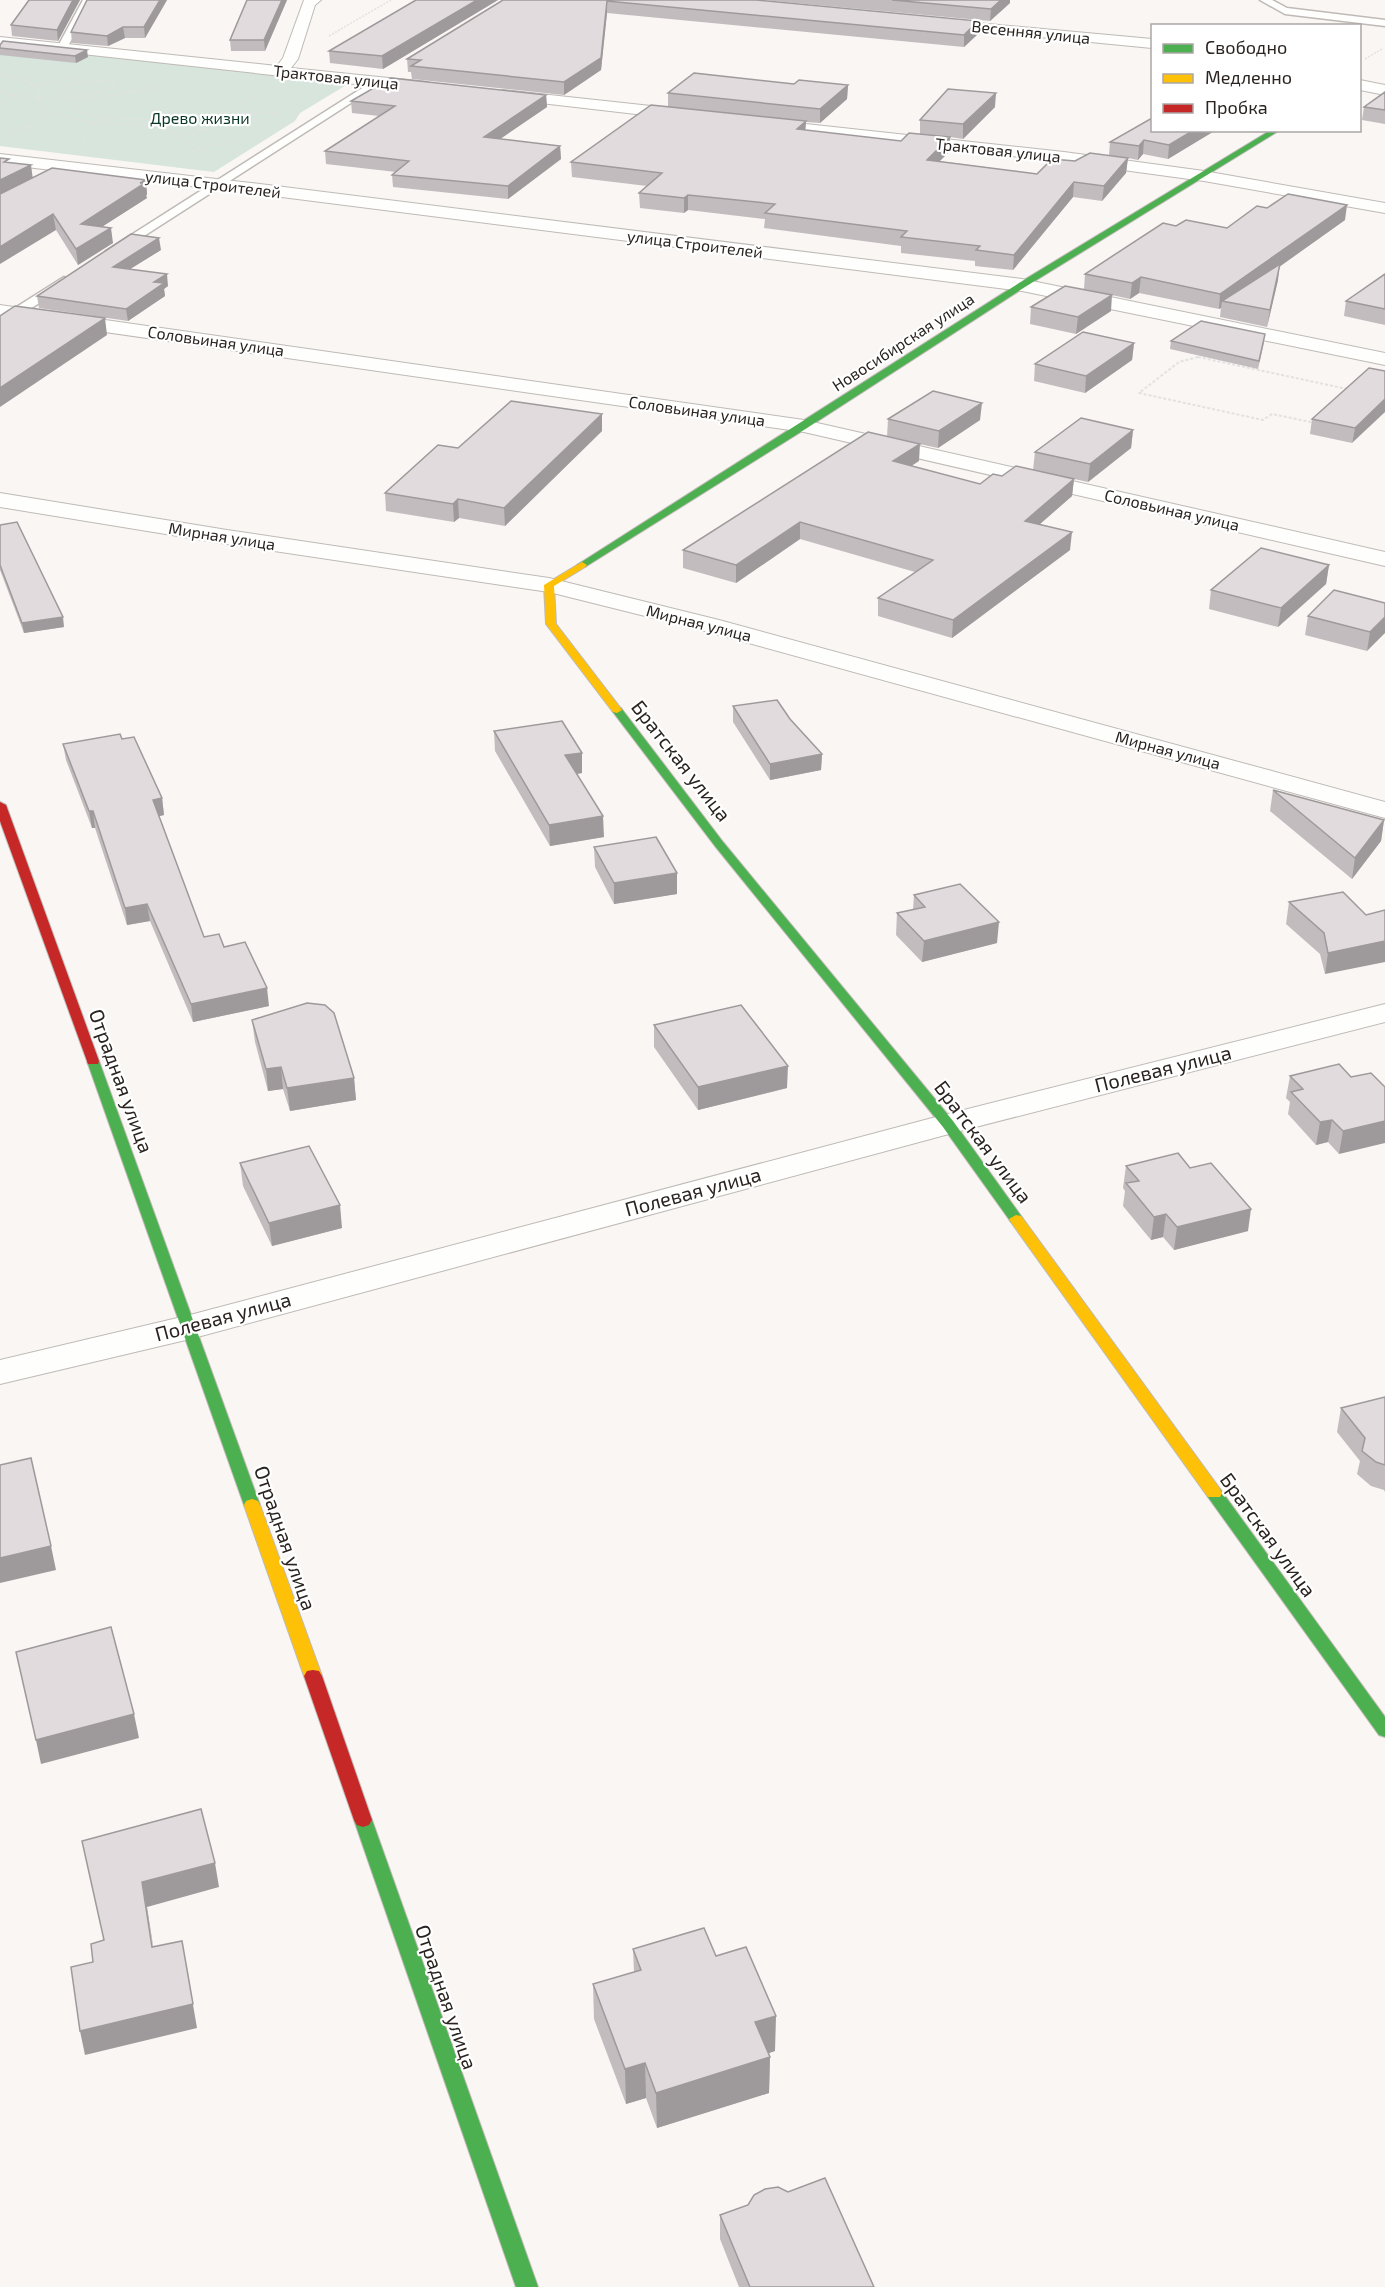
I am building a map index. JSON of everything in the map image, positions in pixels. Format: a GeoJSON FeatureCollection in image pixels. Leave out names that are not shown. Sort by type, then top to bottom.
{"type":"FeatureCollection","features":[{"type":"Feature","properties":{"kind":"street"},"geometry":{"type":"LineString","coordinates":[[286,65],[309,3],[314,0]]}},
{"type":"Feature","properties":{"kind":"street","name":"Весенняя улица"},"geometry":{"type":"LineString","coordinates":[[918,21],[1151,44]]}},
{"type":"Feature","properties":{"kind":"street","name":"Трактовая улица"},"geometry":{"type":"LineString","coordinates":[[0,41],[286,65],[378,81],[449,89]]}},
{"type":"Feature","properties":{"kind":"street"},"geometry":{"type":"LineString","coordinates":[[378,81],[398,69]]}},
{"type":"Feature","properties":{"kind":"street"},"geometry":{"type":"LineString","coordinates":[[1361,85],[1385,90]]}},
{"type":"Feature","properties":{"kind":"street"},"geometry":{"type":"LineString","coordinates":[[485,93],[710,118]]}},
{"type":"Feature","properties":{"kind":"street","name":"Трактовая улица"},"geometry":{"type":"LineString","coordinates":[[745,122],[1065,157],[1204,176],[1385,208]]}},
{"type":"Feature","properties":{"kind":"street","name":"Новосибирская улица"},"geometry":{"type":"LineString","coordinates":[[549,585],[804,426],[1022,285],[1274,132]]}},
{"type":"Feature","properties":{"kind":"street","name":"улица Строителей"},"geometry":{"type":"LineString","coordinates":[[0,159],[218,184],[1022,285],[1385,359]]}},
{"type":"Feature","properties":{"kind":"street","name":"Соловьиная улица"},"geometry":{"type":"LineString","coordinates":[[7,312],[804,426],[1385,559]]}},
{"type":"Feature","properties":{"kind":"street","name":"Мирная улица"},"geometry":{"type":"LineString","coordinates":[[0,500],[227,537],[549,585],[710,625],[1385,810]]}},
{"type":"Feature","properties":{"kind":"street","name":"Братская улица"},"geometry":{"type":"LineString","coordinates":[[549,585],[551,624],[719,843],[948,1124],[1385,1731]]}},
{"type":"Feature","properties":{"kind":"street","name":"Отрадная улица"},"geometry":{"type":"LineString","coordinates":[[0,805],[190,1327],[527,2287]]}},
{"type":"Feature","properties":{"kind":"street","name":"Полевая улица"},"geometry":{"type":"LineString","coordinates":[[0,1372],[190,1327],[948,1124],[1385,1013]]}},
{"type":"Feature","properties":{"kind":"lane"},"geometry":{"type":"LineString","coordinates":[[62,48],[88,0]]}},
{"type":"Feature","properties":{"kind":"lane"},"geometry":{"type":"LineString","coordinates":[[1265,0],[1285,11],[1385,23]]}},
{"type":"Feature","properties":{"kind":"lane"},"geometry":{"type":"LineString","coordinates":[[102,258],[378,81]]}},
{"type":"Feature","properties":{"kind":"lane"},"geometry":{"type":"LineString","coordinates":[[51,178],[72,167]]}},
{"type":"Feature","properties":{"kind":"lane"},"geometry":{"type":"LineString","coordinates":[[7,312],[72,276]]}},
{"type":"Feature","properties":{"kind":"path"},"geometry":{"type":"LineString","coordinates":[[286,65],[391,0]]}},
{"type":"Feature","properties":{"kind":"path"},"geometry":{"type":"LineString","coordinates":[[1362,61],[1385,47]]}},
{"type":"Feature","properties":{"kind":"path"},"geometry":{"type":"LineString","coordinates":[[0,74],[22,79],[35,86],[40,94],[36,99]]}},
{"type":"Feature","properties":{"kind":"path"},"geometry":{"type":"LineString","coordinates":[[35,86],[78,74]]}},
{"type":"Feature","properties":{"kind":"path"},"geometry":{"type":"LineString","coordinates":[[70,78],[80,81]]}},
{"type":"Feature","properties":{"kind":"path"},"geometry":{"type":"LineString","coordinates":[[107,80],[115,83],[105,92],[72,93],[61,92],[69,84],[80,81],[107,80]]}},
{"type":"Feature","properties":{"kind":"path"},"geometry":{"type":"LineString","coordinates":[[0,92],[36,99],[70,100],[126,94],[163,85],[159,82]]}},
{"type":"Feature","properties":{"kind":"path"},"geometry":{"type":"LineString","coordinates":[[72,93],[69,95],[70,100],[80,111],[103,118],[163,120],[266,112],[290,115]]}},
{"type":"Feature","properties":{"kind":"path"},"geometry":{"type":"LineString","coordinates":[[222,116],[224,111],[261,94],[254,93]]}},
{"type":"Feature","properties":{"kind":"path"},"geometry":{"type":"LineString","coordinates":[[0,104],[14,96]]}},
{"type":"Feature","properties":{"kind":"path"},"geometry":{"type":"LineString","coordinates":[[36,99],[52,112],[99,122],[163,128],[199,149],[212,145],[235,143]]}},
{"type":"Feature","properties":{"kind":"path"},"geometry":{"type":"LineString","coordinates":[[9,131],[30,126],[52,112]]}},
{"type":"Feature","properties":{"kind":"path"},"geometry":{"type":"LineString","coordinates":[[99,122],[103,118]]}},
{"type":"Feature","properties":{"kind":"path"},"geometry":{"type":"LineString","coordinates":[[178,135],[209,130],[203,129]]}},
{"type":"Feature","properties":{"kind":"path"},"geometry":{"type":"LineString","coordinates":[[1205,351],[1198,357],[1179,362],[1139,393],[1263,420],[1272,414],[1324,423]]}},
{"type":"Feature","properties":{"kind":"path"},"geometry":{"type":"LineString","coordinates":[[1198,357],[1347,389]]}},
{"type":"Feature","properties":{"kind":"green space","name":"Древо жизни"},"geometry":{"type":"Polygon","coordinates":[[[0,44],[353,81],[300,113],[295,121],[214,172],[0,146],[0,44]]]}},
{"type":"Feature","properties":{"kind":"building"},"geometry":{"type":"Polygon","coordinates":[[[29,0],[73,0],[57,30],[11,25],[29,0]]]}},
{"type":"Feature","properties":{"kind":"building"},"geometry":{"type":"Polygon","coordinates":[[[87,0],[160,0],[144,27],[123,27],[107,36],[71,32],[87,0]]]}},
{"type":"Feature","properties":{"kind":"building"},"geometry":{"type":"Polygon","coordinates":[[[247,0],[282,0],[264,40],[230,40],[247,0]]]}},
{"type":"Feature","properties":{"kind":"building"},"geometry":{"type":"Polygon","coordinates":[[[416,0],[477,0],[382,56],[329,51],[416,0]]]}},
{"type":"Feature","properties":{"kind":"building"},"geometry":{"type":"Polygon","coordinates":[[[503,0],[756,0],[978,21],[964,35],[607,1],[601,58],[564,82],[411,66],[421,60],[407,59],[503,0]]]}},
{"type":"Feature","properties":{"kind":"building"},"geometry":{"type":"Polygon","coordinates":[[[892,0],[1001,0],[991,9],[892,0]]]}},
{"type":"Feature","properties":{"kind":"building"},"geometry":{"type":"Polygon","coordinates":[[[3,41],[87,50],[75,56],[0,48],[3,41]]]}},
{"type":"Feature","properties":{"kind":"building"},"geometry":{"type":"Polygon","coordinates":[[[694,73],[794,84],[799,80],[848,85],[820,109],[668,93],[694,73]]]}},
{"type":"Feature","properties":{"kind":"building"},"geometry":{"type":"Polygon","coordinates":[[[391,78],[546,95],[484,137],[560,146],[508,186],[392,175],[409,161],[325,151],[395,106],[351,101],[391,78]]]}},
{"type":"Feature","properties":{"kind":"building"},"geometry":{"type":"Polygon","coordinates":[[[948,89],[996,93],[963,124],[920,120],[948,89]]]}},
{"type":"Feature","properties":{"kind":"building"},"geometry":{"type":"Polygon","coordinates":[[[1385,92],[1385,110],[1364,107],[1385,92]]]}},
{"type":"Feature","properties":{"kind":"building"},"geometry":{"type":"Polygon","coordinates":[[[651,105],[806,121],[797,129],[901,141],[909,133],[950,137],[927,160],[1037,174],[1052,159],[1075,161],[1090,153],[1128,158],[1104,186],[1074,182],[1014,255],[976,250],[980,246],[901,237],[907,231],[765,213],[775,204],[688,195],[684,198],[639,193],[662,173],[571,162],[651,105]]]}},
{"type":"Feature","properties":{"kind":"building"},"geometry":{"type":"Polygon","coordinates":[[[1151,119],[1151,132],[1191,132],[1169,145],[1144,140],[1139,146],[1110,142],[1151,119]]]}},
{"type":"Feature","properties":{"kind":"building"},"geometry":{"type":"Polygon","coordinates":[[[0,158],[9,159],[4,162],[31,165],[0,180],[0,158]]]}},
{"type":"Feature","properties":{"kind":"building"},"geometry":{"type":"Polygon","coordinates":[[[52,168],[146,180],[140,183],[145,183],[81,224],[111,228],[76,249],[53,214],[0,247],[0,194],[52,168]]]}},
{"type":"Feature","properties":{"kind":"building"},"geometry":{"type":"Polygon","coordinates":[[[1288,194],[1347,205],[1220,294],[1141,277],[1132,283],[1085,274],[1163,223],[1176,226],[1186,220],[1227,228],[1257,206],[1267,208],[1288,194]]]}},
{"type":"Feature","properties":{"kind":"building"},"geometry":{"type":"Polygon","coordinates":[[[131,234],[159,238],[113,267],[167,274],[154,282],[164,283],[126,309],[37,296],[131,234]]]}},
{"type":"Feature","properties":{"kind":"building"},"geometry":{"type":"Polygon","coordinates":[[[1280,264],[1270,310],[1222,301],[1280,264]]]}},
{"type":"Feature","properties":{"kind":"building"},"geometry":{"type":"Polygon","coordinates":[[[1385,274],[1385,309],[1346,301],[1385,274]]]}},
{"type":"Feature","properties":{"kind":"building"},"geometry":{"type":"Polygon","coordinates":[[[1065,286],[1112,295],[1078,317],[1031,307],[1065,286]]]}},
{"type":"Feature","properties":{"kind":"building"},"geometry":{"type":"Polygon","coordinates":[[[15,306],[105,318],[0,388],[0,316],[15,306]]]}},
{"type":"Feature","properties":{"kind":"building"},"geometry":{"type":"Polygon","coordinates":[[[1201,321],[1265,334],[1259,361],[1171,341],[1201,321]]]}},
{"type":"Feature","properties":{"kind":"building"},"geometry":{"type":"Polygon","coordinates":[[[1083,332],[1134,343],[1086,376],[1035,364],[1083,332]]]}},
{"type":"Feature","properties":{"kind":"building"},"geometry":{"type":"Polygon","coordinates":[[[1369,368],[1385,371],[1385,399],[1355,428],[1312,419],[1369,368]]]}},
{"type":"Feature","properties":{"kind":"building"},"geometry":{"type":"Polygon","coordinates":[[[933,391],[982,403],[939,431],[888,419],[933,391]]]}},
{"type":"Feature","properties":{"kind":"building"},"geometry":{"type":"Polygon","coordinates":[[[511,401],[602,414],[504,508],[458,499],[453,504],[385,493],[438,445],[458,448],[511,401]]]}},
{"type":"Feature","properties":{"kind":"building"},"geometry":{"type":"Polygon","coordinates":[[[1081,418],[1133,430],[1090,464],[1035,452],[1081,418]]]}},
{"type":"Feature","properties":{"kind":"building"},"geometry":{"type":"Polygon","coordinates":[[[868,432],[920,444],[893,461],[980,484],[993,474],[1002,476],[1016,466],[1074,479],[1025,521],[1072,532],[953,620],[878,598],[933,560],[800,522],[736,565],[683,550],[868,432]]]}},
{"type":"Feature","properties":{"kind":"building"},"geometry":{"type":"Polygon","coordinates":[[[17,522],[63,617],[22,623],[0,565],[0,525],[17,522]]]}},
{"type":"Feature","properties":{"kind":"building"},"geometry":{"type":"Polygon","coordinates":[[[1261,548],[1329,565],[1281,608],[1211,590],[1261,548]]]}},
{"type":"Feature","properties":{"kind":"building"},"geometry":{"type":"Polygon","coordinates":[[[1334,590],[1385,603],[1385,617],[1370,632],[1308,616],[1334,590]]]}},
{"type":"Feature","properties":{"kind":"building"},"geometry":{"type":"Polygon","coordinates":[[[777,700],[790,719],[822,754],[770,764],[733,706],[777,700]]]}},
{"type":"Feature","properties":{"kind":"building"},"geometry":{"type":"Polygon","coordinates":[[[562,721],[582,753],[565,755],[603,816],[549,825],[494,731],[562,721]]]}},
{"type":"Feature","properties":{"kind":"building"},"geometry":{"type":"Polygon","coordinates":[[[120,734],[122,739],[134,737],[162,798],[153,800],[204,937],[219,934],[224,947],[245,942],[267,988],[191,1004],[147,904],[125,908],[93,811],[89,811],[63,744],[120,734]]]}},
{"type":"Feature","properties":{"kind":"building"},"geometry":{"type":"Polygon","coordinates":[[[1273,790],[1384,820],[1355,858],[1273,790]]]}},
{"type":"Feature","properties":{"kind":"building"},"geometry":{"type":"Polygon","coordinates":[[[656,837],[677,873],[614,883],[594,847],[656,837]]]}},
{"type":"Feature","properties":{"kind":"building"},"geometry":{"type":"Polygon","coordinates":[[[960,884],[999,922],[924,941],[897,913],[925,907],[914,895],[960,884]]]}},
{"type":"Feature","properties":{"kind":"building"},"geometry":{"type":"Polygon","coordinates":[[[1343,892],[1366,915],[1385,910],[1385,941],[1328,953],[1324,933],[1289,902],[1343,892]]]}},
{"type":"Feature","properties":{"kind":"building"},"geometry":{"type":"Polygon","coordinates":[[[307,1003],[325,1005],[334,1013],[354,1078],[287,1088],[281,1067],[266,1069],[252,1020],[307,1003]]]}},
{"type":"Feature","properties":{"kind":"building"},"geometry":{"type":"Polygon","coordinates":[[[741,1005],[788,1066],[698,1087],[654,1025],[741,1005]]]}},
{"type":"Feature","properties":{"kind":"building"},"geometry":{"type":"Polygon","coordinates":[[[1339,1064],[1351,1077],[1371,1073],[1385,1087],[1385,1121],[1343,1131],[1332,1120],[1320,1122],[1291,1092],[1303,1089],[1290,1076],[1339,1064]]]}},
{"type":"Feature","properties":{"kind":"building"},"geometry":{"type":"Polygon","coordinates":[[[309,1146],[340,1205],[269,1223],[240,1163],[309,1146]]]}},
{"type":"Feature","properties":{"kind":"building"},"geometry":{"type":"Polygon","coordinates":[[[1178,1153],[1190,1168],[1211,1163],[1251,1209],[1177,1227],[1166,1214],[1154,1217],[1126,1183],[1139,1181],[1126,1166],[1178,1153]]]}},
{"type":"Feature","properties":{"kind":"building"},"geometry":{"type":"Polygon","coordinates":[[[1385,1397],[1385,1465],[1376,1462],[1362,1451],[1365,1438],[1341,1408],[1385,1397]]]}},
{"type":"Feature","properties":{"kind":"building"},"geometry":{"type":"Polygon","coordinates":[[[31,1458],[51,1546],[0,1558],[0,1465],[31,1458]]]}},
{"type":"Feature","properties":{"kind":"building"},"geometry":{"type":"Polygon","coordinates":[[[111,1627],[134,1714],[36,1740],[16,1652],[111,1627]]]}},
{"type":"Feature","properties":{"kind":"building"},"geometry":{"type":"Polygon","coordinates":[[[201,1809],[215,1863],[142,1882],[152,1947],[182,1941],[193,2004],[80,2031],[71,1967],[93,1962],[91,1944],[104,1940],[82,1841],[201,1809]]]}},
{"type":"Feature","properties":{"kind":"building"},"geometry":{"type":"Polygon","coordinates":[[[704,1928],[716,1956],[746,1947],[776,2016],[755,2022],[770,2057],[656,2093],[645,2063],[625,2069],[593,1984],[641,1970],[633,1949],[704,1928]]]}},
{"type":"Feature","properties":{"kind":"building"},"geometry":{"type":"Polygon","coordinates":[[[825,2178],[874,2287],[750,2287],[720,2215],[748,2205],[754,2195],[765,2189],[778,2187],[788,2192],[825,2178]]]}},
{"type":"Feature","properties":{"kind":"traffic: fast"},"geometry":{"type":"LineString","coordinates":[[582,565],[804,426],[1022,285],[1274,132]]}},
{"type":"Feature","properties":{"kind":"traffic: fast"},"geometry":{"type":"LineString","coordinates":[[617,710],[719,844],[948,1124],[1016,1219]]}},
{"type":"Feature","properties":{"kind":"traffic: fast"},"geometry":{"type":"LineString","coordinates":[[93,1061],[252,1505]]}},
{"type":"Feature","properties":{"kind":"traffic: fast"},"geometry":{"type":"LineString","coordinates":[[1214,1493],[1385,1730]]}},
{"type":"Feature","properties":{"kind":"traffic: fast"},"geometry":{"type":"LineString","coordinates":[[363,1820],[527,2287]]}},
{"type":"Feature","properties":{"kind":"traffic: slow"},"geometry":{"type":"LineString","coordinates":[[582,565],[549,585],[551,624],[617,710]]}},
{"type":"Feature","properties":{"kind":"traffic: slow"},"geometry":{"type":"LineString","coordinates":[[1016,1219],[1214,1493]]}},
{"type":"Feature","properties":{"kind":"traffic: slow"},"geometry":{"type":"LineString","coordinates":[[252,1505],[313,1676]]}},
{"type":"Feature","properties":{"kind":"traffic: jam"},"geometry":{"type":"LineString","coordinates":[[0,805],[93,1061]]}},
{"type":"Feature","properties":{"kind":"traffic: jam"},"geometry":{"type":"LineString","coordinates":[[313,1676],[363,1820]]}}]}
